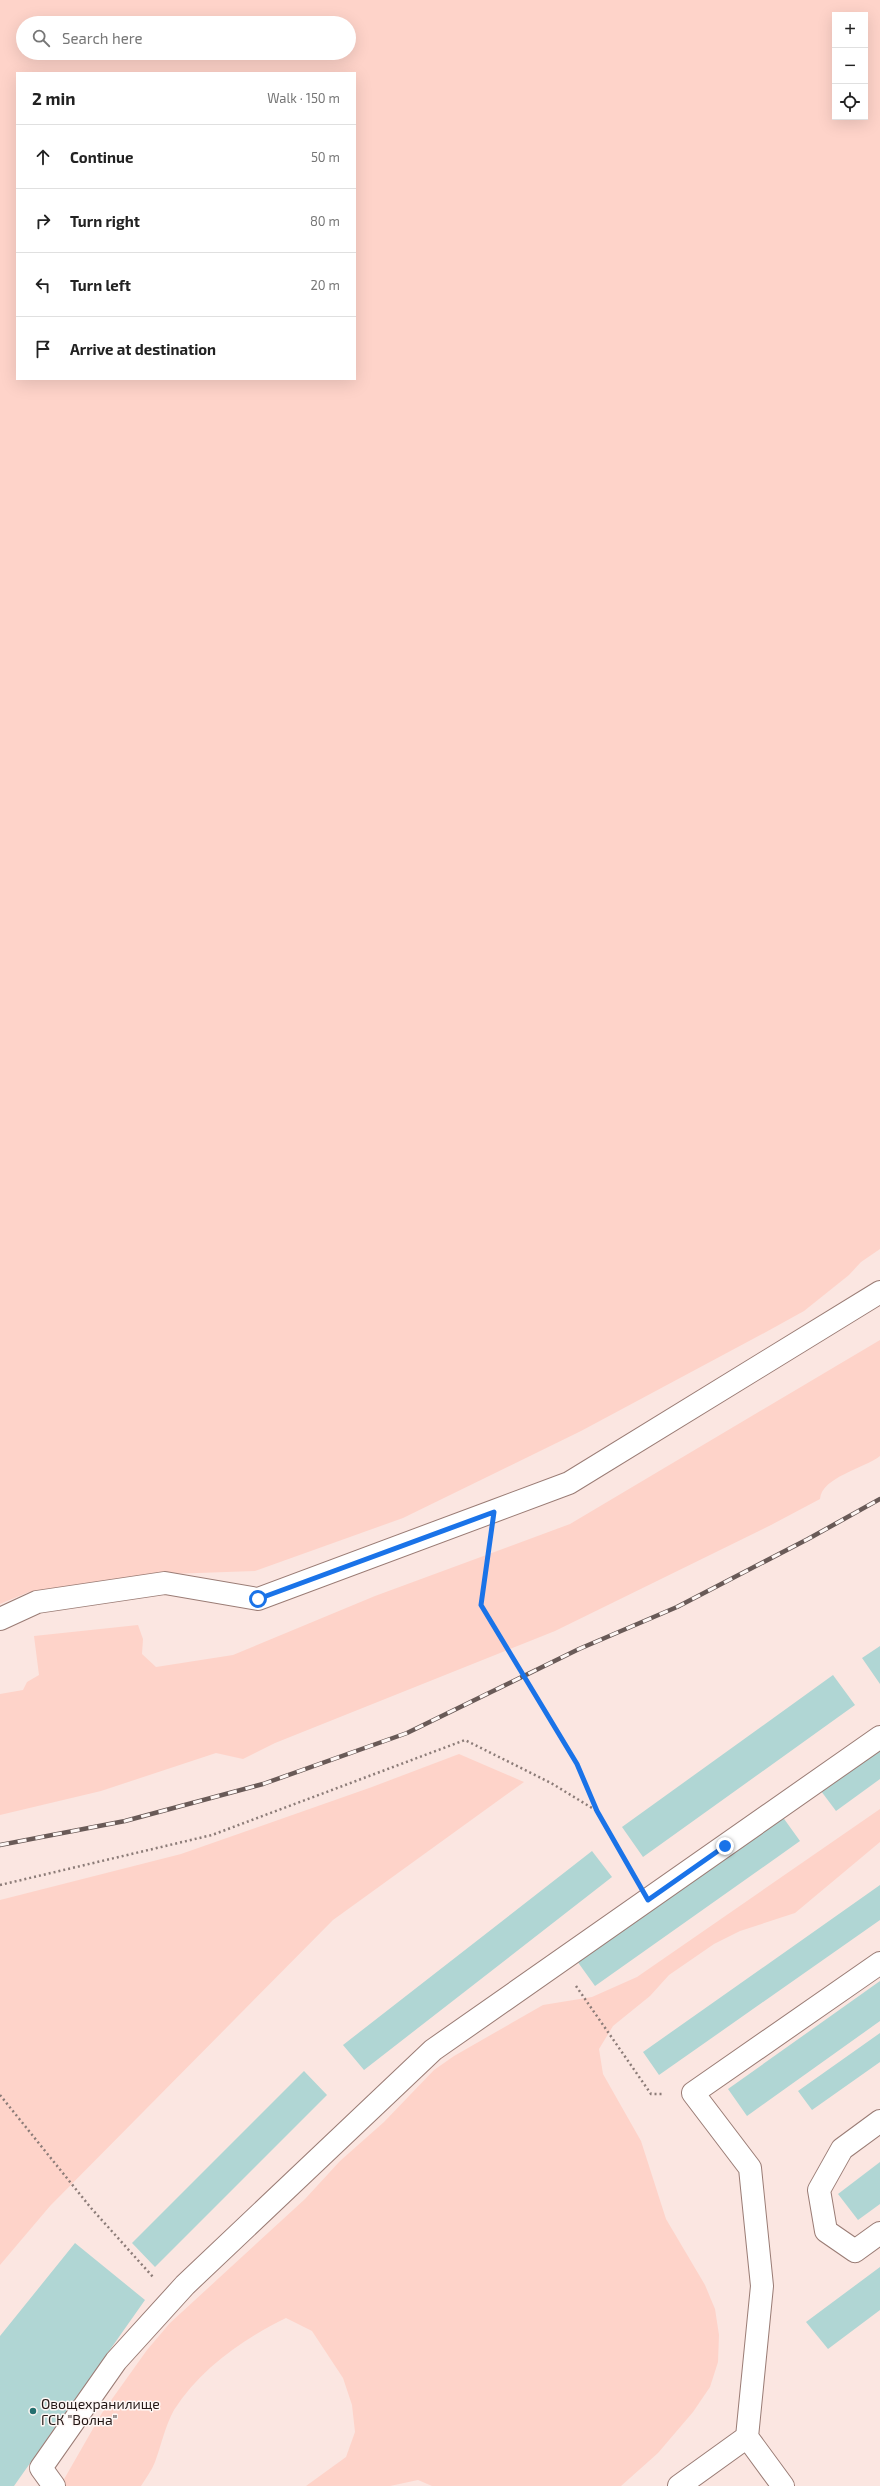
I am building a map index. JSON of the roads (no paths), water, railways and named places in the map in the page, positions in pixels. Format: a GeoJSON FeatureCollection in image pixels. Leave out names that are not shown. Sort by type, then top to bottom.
{"type":"FeatureCollection","features":[{"type":"Feature","properties":{"kind":"lane"},"geometry":{"type":"LineString","coordinates":[[0,1619],[37,1602],[165,1583],[258,1599],[494,1512],[569,1483],[880,1292]]}},
{"type":"Feature","properties":{"kind":"lane"},"geometry":{"type":"LineString","coordinates":[[54,2486],[42,2468],[116,2361],[217,2254],[433,2050],[560,1963],[880,1737]]}},
{"type":"Feature","properties":{"kind":"lane"},"geometry":{"type":"LineString","coordinates":[[783,2486],[747,2437],[762,2286],[750,2168],[692,2093],[880,1963]]}},
{"type":"Feature","properties":{"kind":"lane"},"geometry":{"type":"LineString","coordinates":[[880,2121],[842,2149],[819,2190],[826,2232],[855,2251],[880,2233]]}},
{"type":"Feature","properties":{"kind":"lane"},"geometry":{"type":"LineString","coordinates":[[680,2486],[747,2437]]}},
{"type":"Feature","properties":{"kind":"railway"},"geometry":{"type":"LineString","coordinates":[[0,1845],[125,1821],[263,1784],[407,1733],[579,1649],[677,1607],[808,1539],[880,1499]]}},
{"type":"Feature","properties":{"kind":"place","name":"Овощехранилище ГСК \"Волна\""},"geometry":{"type":"Point","coordinates":[33,2411]}}]}
